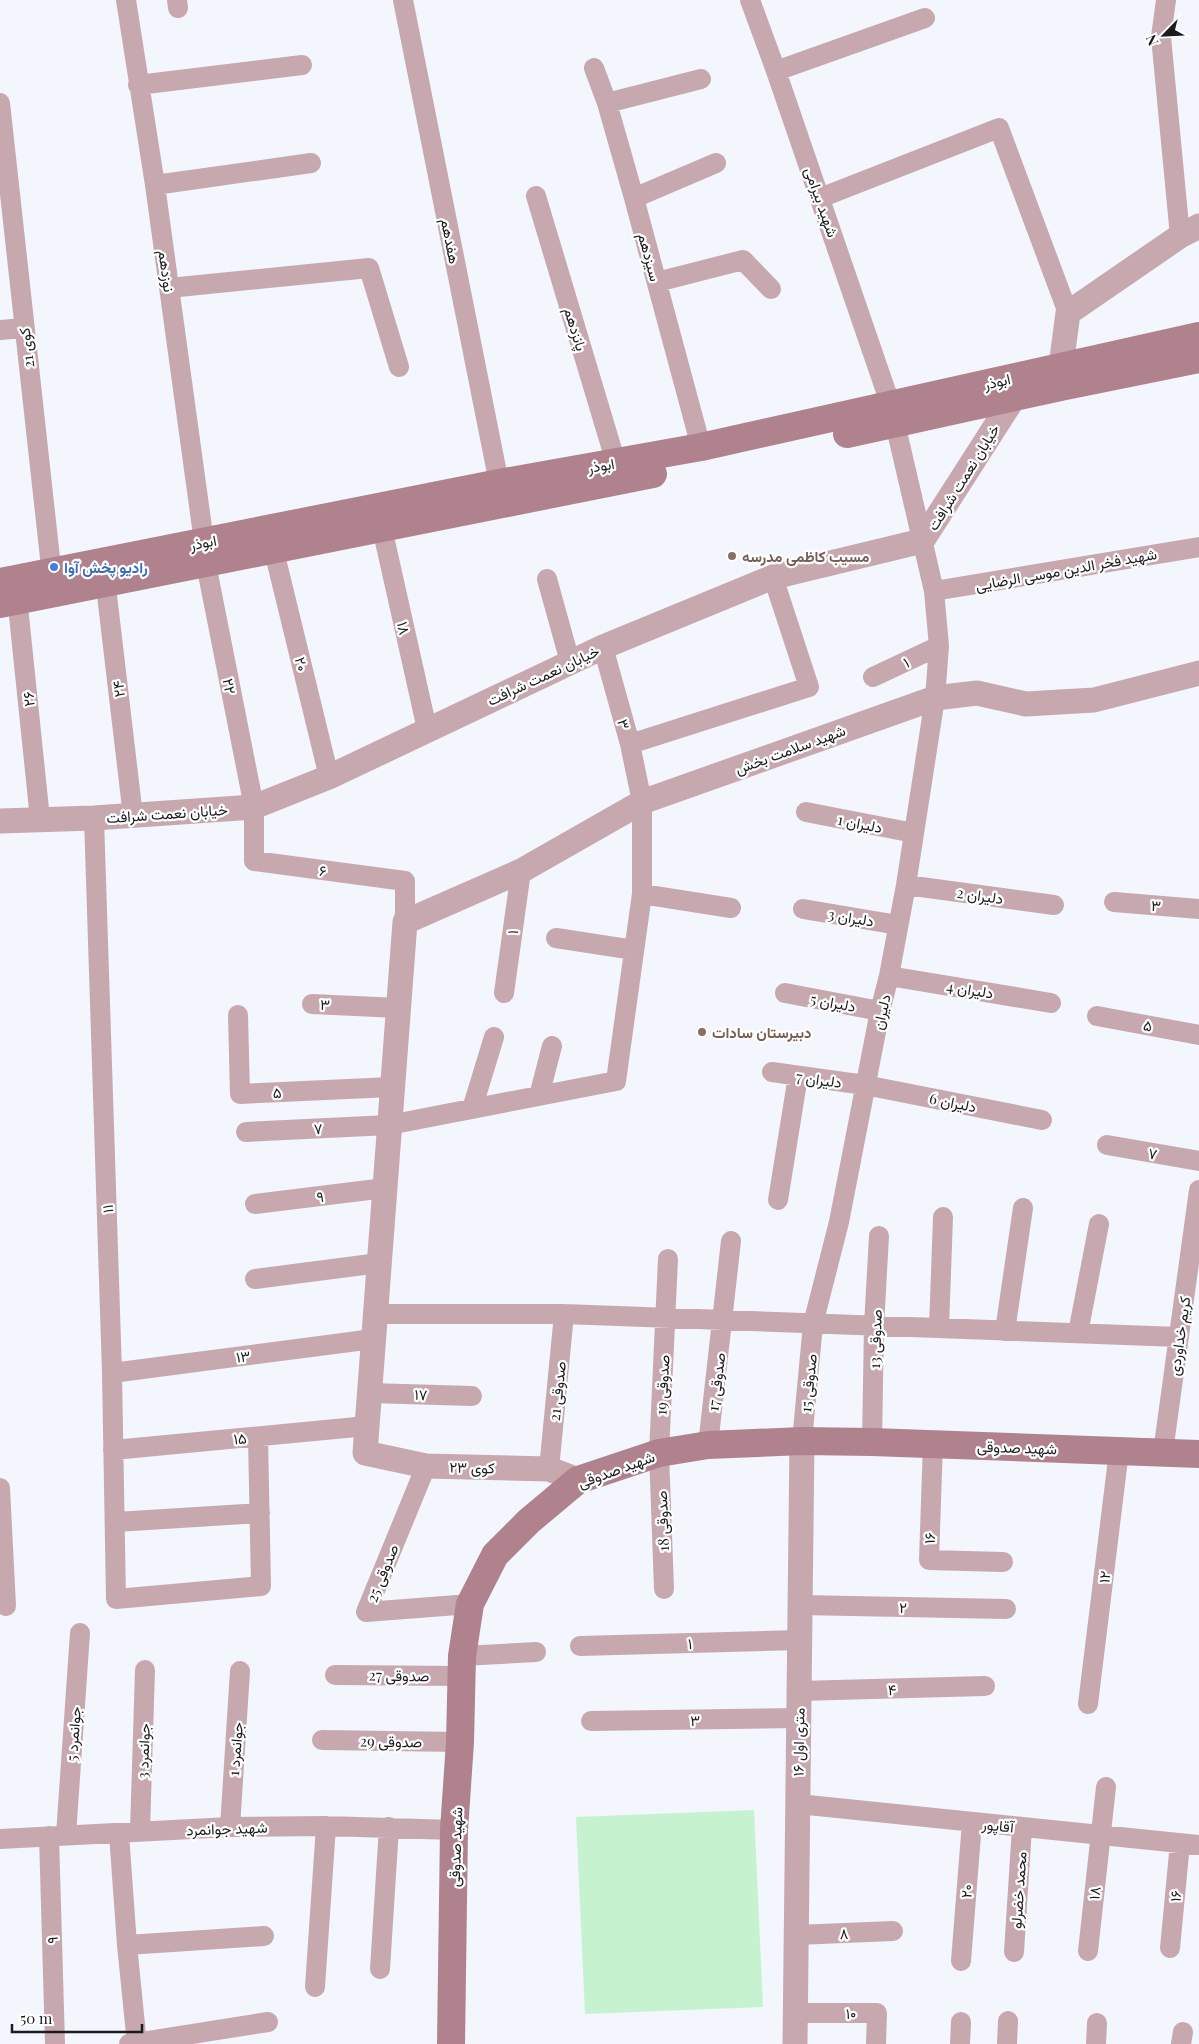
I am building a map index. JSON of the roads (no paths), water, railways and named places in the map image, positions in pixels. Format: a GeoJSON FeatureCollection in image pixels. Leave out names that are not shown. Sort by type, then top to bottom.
{"type":"FeatureCollection","features":[{"type":"Feature","properties":{"kind":"main road","name":"ابوذر"},"geometry":{"type":"LineString","coordinates":[[205,553],[274,551],[610,483],[1063,376],[1199,336]]}},
{"type":"Feature","properties":{"kind":"main road","name":"ابوذر"},"geometry":{"type":"LineString","coordinates":[[8,591],[205,553],[499,483],[894,415],[1013,399],[1063,376],[1199,359]]}},
{"type":"Feature","properties":{"kind":"main road","name":"شهید صدوقی"},"geometry":{"type":"LineString","coordinates":[[450,2044],[454,1830],[460,1742],[462,1666],[470,1604],[495,1555],[529,1521],[578,1480],[659,1453],[708,1445],[802,1441],[933,1443],[1199,1454]]}},
{"type":"Feature","properties":{"kind":"street","name":"نوزدهم"},"geometry":{"type":"LineString","coordinates":[[126,0],[155,186],[205,553]]}},
{"type":"Feature","properties":{"kind":"street","name":"هفدهم"},"geometry":{"type":"LineString","coordinates":[[403,0],[499,483]]}},
{"type":"Feature","properties":{"kind":"street","name":"شهید بیرامی"},"geometry":{"type":"LineString","coordinates":[[750,0],[894,415],[922,541]]}},
{"type":"Feature","properties":{"kind":"street"},"geometry":{"type":"LineString","coordinates":[[1068,313],[1189,231],[1161,37],[1166,0]]}},
{"type":"Feature","properties":{"kind":"street"},"geometry":{"type":"LineString","coordinates":[[776,71],[925,18]]}},
{"type":"Feature","properties":{"kind":"street"},"geometry":{"type":"LineString","coordinates":[[138,85],[302,65]]}},
{"type":"Feature","properties":{"kind":"street","name":"سیزدهم"},"geometry":{"type":"LineString","coordinates":[[594,68],[607,103],[634,198],[701,447]]}},
{"type":"Feature","properties":{"kind":"street"},"geometry":{"type":"LineString","coordinates":[[607,103],[702,79]]}},
{"type":"Feature","properties":{"kind":"street","name":"کوی 21"},"geometry":{"type":"LineString","coordinates":[[0,103],[7,222],[24,328],[53,581]]}},
{"type":"Feature","properties":{"kind":"street"},"geometry":{"type":"LineString","coordinates":[[820,198],[999,128],[1068,313],[1063,376]]}},
{"type":"Feature","properties":{"kind":"street"},"geometry":{"type":"LineString","coordinates":[[155,186],[311,163]]}},
{"type":"Feature","properties":{"kind":"street"},"geometry":{"type":"LineString","coordinates":[[634,198],[716,163]]}},
{"type":"Feature","properties":{"kind":"street","name":"پانزدهم"},"geometry":{"type":"LineString","coordinates":[[536,196],[616,463]]}},
{"type":"Feature","properties":{"kind":"street"},"geometry":{"type":"LineString","coordinates":[[657,282],[743,260],[771,289]]}},
{"type":"Feature","properties":{"kind":"street"},"geometry":{"type":"LineString","coordinates":[[169,288],[369,268],[399,367]]}},
{"type":"Feature","properties":{"kind":"street"},"geometry":{"type":"LineString","coordinates":[[0,330],[24,328]]}},
{"type":"Feature","properties":{"kind":"street","name":"خیابان نعمت شرافت"},"geometry":{"type":"LineString","coordinates":[[0,821],[132,816],[254,807],[329,776],[603,647],[773,576],[922,541],[1013,399]]}},
{"type":"Feature","properties":{"kind":"street","name":"۱۸"},"geometry":{"type":"LineString","coordinates":[[382,528],[427,729]]}},
{"type":"Feature","properties":{"kind":"street","name":"دلیران"},"geometry":{"type":"LineString","coordinates":[[813,1324],[838,1222],[880,1010],[889,976],[906,885],[934,698],[939,646],[934,592],[922,541]]}},
{"type":"Feature","properties":{"kind":"street","name":"شهید فخر الدین موسی الرضایی"},"geometry":{"type":"LineString","coordinates":[[934,592],[1199,547]]}},
{"type":"Feature","properties":{"kind":"street","name":"۲۰"},"geometry":{"type":"LineString","coordinates":[[274,551],[329,776]]}},
{"type":"Feature","properties":{"kind":"street","name":"۲۲"},"geometry":{"type":"LineString","coordinates":[[205,553],[254,807]]}},
{"type":"Feature","properties":{"kind":"street","name":"۲۴"},"geometry":{"type":"LineString","coordinates":[[104,572],[132,816]]}},
{"type":"Feature","properties":{"kind":"street"},"geometry":{"type":"LineString","coordinates":[[630,744],[808,687],[773,576]]}},
{"type":"Feature","properties":{"kind":"street"},"geometry":{"type":"LineString","coordinates":[[548,578],[570,662]]}},
{"type":"Feature","properties":{"kind":"street","name":"۲۶"},"geometry":{"type":"LineString","coordinates":[[8,591],[40,819]]}},
{"type":"Feature","properties":{"kind":"street","name":"۱"},"geometry":{"type":"LineString","coordinates":[[873,677],[939,646]]}},
{"type":"Feature","properties":{"kind":"street","name":"۳"},"geometry":{"type":"LineString","coordinates":[[539,1096],[616,1081],[642,894],[642,802],[630,744],[603,647]]}},
{"type":"Feature","properties":{"kind":"street","name":"شهید سلامت بخش"},"geometry":{"type":"LineString","coordinates":[[405,922],[521,871],[642,802],[934,698],[977,693],[1026,704],[1094,700],[1199,673]]}},
{"type":"Feature","properties":{"kind":"street","name":"۶"},"geometry":{"type":"LineString","coordinates":[[254,807],[254,861],[405,882],[405,922]]}},
{"type":"Feature","properties":{"kind":"street","name":"دلیران 1"},"geometry":{"type":"LineString","coordinates":[[806,812],[914,833]]}},
{"type":"Feature","properties":{"kind":"street","name":"۱۱"},"geometry":{"type":"LineString","coordinates":[[94,818],[112,1372],[116,1599],[262,1586],[260,1513]]}},
{"type":"Feature","properties":{"kind":"street","name":"۱"},"geometry":{"type":"LineString","coordinates":[[504,993],[521,871]]}},
{"type":"Feature","properties":{"kind":"street","name":"دلیران 2"},"geometry":{"type":"LineString","coordinates":[[906,885],[1054,905]]}},
{"type":"Feature","properties":{"kind":"street"},"geometry":{"type":"LineString","coordinates":[[642,894],[731,908]]}},
{"type":"Feature","properties":{"kind":"street","name":"۳"},"geometry":{"type":"LineString","coordinates":[[1114,902],[1199,909]]}},
{"type":"Feature","properties":{"kind":"street","name":"دلیران 3"},"geometry":{"type":"LineString","coordinates":[[803,909],[898,925]]}},
{"type":"Feature","properties":{"kind":"street"},"geometry":{"type":"LineString","coordinates":[[367,1426],[405,922]]}},
{"type":"Feature","properties":{"kind":"street"},"geometry":{"type":"LineString","coordinates":[[556,938],[634,950]]}},
{"type":"Feature","properties":{"kind":"street","name":"دلیران 4"},"geometry":{"type":"LineString","coordinates":[[889,976],[1051,1003]]}},
{"type":"Feature","properties":{"kind":"street","name":"دلیران 5"},"geometry":{"type":"LineString","coordinates":[[785,994],[880,1010]]}},
{"type":"Feature","properties":{"kind":"street","name":"۳"},"geometry":{"type":"LineString","coordinates":[[312,1004],[398,1008]]}},
{"type":"Feature","properties":{"kind":"street","name":"۵"},"geometry":{"type":"LineString","coordinates":[[238,1015],[240,1094],[392,1086]]}},
{"type":"Feature","properties":{"kind":"street","name":"۵"},"geometry":{"type":"LineString","coordinates":[[1097,1016],[1199,1035]]}},
{"type":"Feature","properties":{"kind":"street"},"geometry":{"type":"LineString","coordinates":[[472,1109],[494,1037]]}},
{"type":"Feature","properties":{"kind":"street"},"geometry":{"type":"LineString","coordinates":[[539,1096],[552,1046]]}},
{"type":"Feature","properties":{"kind":"street","name":"دلیران 7"},"geometry":{"type":"LineString","coordinates":[[772,1072],[865,1085]]}},
{"type":"Feature","properties":{"kind":"street"},"geometry":{"type":"LineString","coordinates":[[778,1200],[798,1076]]}},
{"type":"Feature","properties":{"kind":"street","name":"دلیران 6"},"geometry":{"type":"LineString","coordinates":[[865,1085],[1042,1120]]}},
{"type":"Feature","properties":{"kind":"street","name":"۷"},"geometry":{"type":"LineString","coordinates":[[246,1132],[389,1125],[539,1096]]}},
{"type":"Feature","properties":{"kind":"street","name":"۷"},"geometry":{"type":"LineString","coordinates":[[1107,1145],[1199,1161]]}},
{"type":"Feature","properties":{"kind":"street","name":"۹"},"geometry":{"type":"LineString","coordinates":[[256,1204],[385,1188]]}},
{"type":"Feature","properties":{"kind":"street","name":"کریم خداوردی"},"geometry":{"type":"LineString","coordinates":[[1162,1452],[1199,1190]]}},
{"type":"Feature","properties":{"kind":"street"},"geometry":{"type":"LineString","coordinates":[[1005,1330],[1023,1208]]}},
{"type":"Feature","properties":{"kind":"street"},"geometry":{"type":"LineString","coordinates":[[939,1328],[943,1217]]}},
{"type":"Feature","properties":{"kind":"street"},"geometry":{"type":"LineString","coordinates":[[1078,1333],[1099,1224]]}},
{"type":"Feature","properties":{"kind":"street","name":"صدوقی 13"},"geometry":{"type":"LineString","coordinates":[[872,1442],[874,1326],[879,1236]]}},
{"type":"Feature","properties":{"kind":"street","name":"صدوقی 17"},"geometry":{"type":"LineString","coordinates":[[708,1445],[731,1241]]}},
{"type":"Feature","properties":{"kind":"street","name":"صدوقی 19"},"geometry":{"type":"LineString","coordinates":[[659,1453],[668,1258]]}},
{"type":"Feature","properties":{"kind":"street"},"geometry":{"type":"LineString","coordinates":[[255,1278],[379,1263]]}},
{"type":"Feature","properties":{"kind":"street"},"geometry":{"type":"LineString","coordinates":[[375,1314],[564,1314],[1178,1337]]}},
{"type":"Feature","properties":{"kind":"street","name":"صدوقی 21"},"geometry":{"type":"LineString","coordinates":[[549,1468],[564,1314]]}},
{"type":"Feature","properties":{"kind":"street","name":"صدوقی 15"},"geometry":{"type":"LineString","coordinates":[[802,1441],[813,1324]]}},
{"type":"Feature","properties":{"kind":"street","name":"۱۳"},"geometry":{"type":"LineString","coordinates":[[112,1372],[373,1339]]}},
{"type":"Feature","properties":{"kind":"street","name":"۱۷"},"geometry":{"type":"LineString","coordinates":[[369,1393],[472,1396]]}},
{"type":"Feature","properties":{"kind":"street","name":"کوی ۲۳"},"geometry":{"type":"LineString","coordinates":[[367,1426],[365,1453],[426,1466],[549,1468],[578,1480]]}},
{"type":"Feature","properties":{"kind":"street","name":"۱۵"},"geometry":{"type":"LineString","coordinates":[[114,1450],[367,1426]]}},
{"type":"Feature","properties":{"kind":"street"},"geometry":{"type":"LineString","coordinates":[[116,1522],[260,1513],[258,1437]]}},
{"type":"Feature","properties":{"kind":"street","name":"۱۶ متری اول"},"geometry":{"type":"LineString","coordinates":[[795,2044],[802,1441]]}},
{"type":"Feature","properties":{"kind":"street","name":"۱۶"},"geometry":{"type":"LineString","coordinates":[[933,1443],[928,1560],[1002,1562]]}},
{"type":"Feature","properties":{"kind":"street","name":"۱۲"},"geometry":{"type":"LineString","coordinates":[[1088,1704],[1119,1451]]}},
{"type":"Feature","properties":{"kind":"street","name":"صدوقی 18"},"geometry":{"type":"LineString","coordinates":[[659,1453],[664,1589]]}},
{"type":"Feature","properties":{"kind":"street","name":"صدوقی 25"},"geometry":{"type":"LineString","coordinates":[[426,1466],[366,1612],[470,1604]]}},
{"type":"Feature","properties":{"kind":"street"},"geometry":{"type":"LineString","coordinates":[[0,1488],[6,1606]]}},
{"type":"Feature","properties":{"kind":"street","name":"۲"},"geometry":{"type":"LineString","coordinates":[[800,1605],[1006,1609]]}},
{"type":"Feature","properties":{"kind":"street","name":"جوانمرد 5"},"geometry":{"type":"LineString","coordinates":[[57,1835],[80,1633]]}},
{"type":"Feature","properties":{"kind":"street","name":"۱"},"geometry":{"type":"LineString","coordinates":[[580,1646],[800,1640]]}},
{"type":"Feature","properties":{"kind":"street","name":"صدوقی 27"},"geometry":{"type":"LineString","coordinates":[[335,1675],[462,1666],[536,1652]]}},
{"type":"Feature","properties":{"kind":"street","name":"جوانمرد 3"},"geometry":{"type":"LineString","coordinates":[[140,1831],[146,1670]]}},
{"type":"Feature","properties":{"kind":"street","name":"جوانمرد 1"},"geometry":{"type":"LineString","coordinates":[[230,1827],[240,1671]]}},
{"type":"Feature","properties":{"kind":"street","name":"۴"},"geometry":{"type":"LineString","coordinates":[[799,1691],[985,1686]]}},
{"type":"Feature","properties":{"kind":"street","name":"۳"},"geometry":{"type":"LineString","coordinates":[[590,1721],[799,1718]]}},
{"type":"Feature","properties":{"kind":"street","name":"صدوقی 29"},"geometry":{"type":"LineString","coordinates":[[322,1740],[460,1742]]}},
{"type":"Feature","properties":{"kind":"street","name":"۱۸"},"geometry":{"type":"LineString","coordinates":[[1088,1951],[1106,1787]]}},
{"type":"Feature","properties":{"kind":"street","name":"آقاپور"},"geometry":{"type":"LineString","coordinates":[[798,1804],[1100,1835],[1194,1842]]}},
{"type":"Feature","properties":{"kind":"street","name":"۲۰"},"geometry":{"type":"LineString","coordinates":[[961,1961],[972,1822]]}},
{"type":"Feature","properties":{"kind":"street"},"geometry":{"type":"LineString","coordinates":[[316,1988],[326,1826]]}},
{"type":"Feature","properties":{"kind":"street","name":"شهید جوانمرد"},"geometry":{"type":"LineString","coordinates":[[0,1839],[230,1827],[326,1826],[454,1830]]}},
{"type":"Feature","properties":{"kind":"street"},"geometry":{"type":"LineString","coordinates":[[380,1969],[390,1827]]}},
{"type":"Feature","properties":{"kind":"street","name":"محمد خضرلو"},"geometry":{"type":"LineString","coordinates":[[1014,1952],[1022,1827]]}},
{"type":"Feature","properties":{"kind":"street"},"geometry":{"type":"LineString","coordinates":[[119,1834],[134,2044],[268,2022]]}},
{"type":"Feature","properties":{"kind":"street","name":"۹"},"geometry":{"type":"LineString","coordinates":[[55,2044],[57,1835]]}},
{"type":"Feature","properties":{"kind":"street","name":"۱۶"},"geometry":{"type":"LineString","coordinates":[[1170,1948],[1194,1842]]}},
{"type":"Feature","properties":{"kind":"street","name":"۸"},"geometry":{"type":"LineString","coordinates":[[796,1935],[893,1931]]}},
{"type":"Feature","properties":{"kind":"street"},"geometry":{"type":"LineString","coordinates":[[127,1945],[264,1936]]}},
{"type":"Feature","properties":{"kind":"street","name":"۱۰"},"geometry":{"type":"LineString","coordinates":[[795,2013],[877,2013],[876,2044]]}},
{"type":"Feature","properties":{"kind":"street"},"geometry":{"type":"LineString","coordinates":[[1007,2044],[1008,2021]]}},
{"type":"Feature","properties":{"kind":"street"},"geometry":{"type":"LineString","coordinates":[[960,2044],[961,2022]]}},
{"type":"Feature","properties":{"kind":"street"},"geometry":{"type":"LineString","coordinates":[[1096,2044],[1097,2023]]}},
{"type":"Feature","properties":{"kind":"place","name":"مسیب کاظمی مدرسه"},"geometry":{"type":"Point","coordinates":[732,556]}},
{"type":"Feature","properties":{"kind":"place","name":"رادیو پخش آوا"},"geometry":{"type":"Point","coordinates":[54,567]}},
{"type":"Feature","properties":{"kind":"place","name":"دبیرستان سادات"},"geometry":{"type":"Point","coordinates":[702,1032]}}]}
